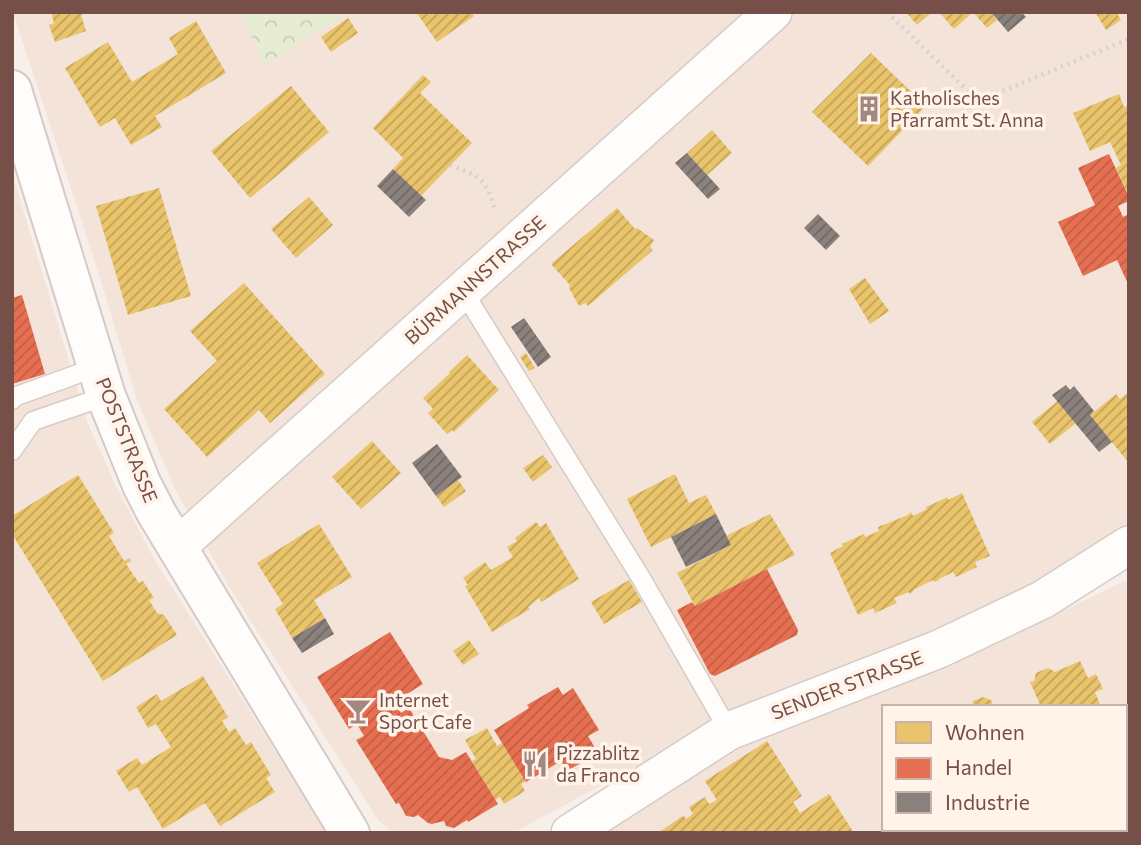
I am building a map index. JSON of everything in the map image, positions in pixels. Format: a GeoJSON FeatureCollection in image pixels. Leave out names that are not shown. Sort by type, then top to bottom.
{"type":"FeatureCollection","features":[{"type":"Feature","properties":{"kind":"street","name":"BÜRMANNSTRASSE"},"geometry":{"type":"LineString","coordinates":[[177,547],[773,12]]}},
{"type":"Feature","properties":{"kind":"street","name":"POSTSTRASSE"},"geometry":{"type":"LineString","coordinates":[[12,90],[102,382],[142,485],[350,833]]}},
{"type":"Feature","properties":{"kind":"street","name":"SENDER STRASSE"},"geometry":{"type":"LineString","coordinates":[[570,833],[729,731],[939,649],[1042,600],[1129,545]]}},
{"type":"Feature","properties":{"kind":"lane"},"geometry":{"type":"LineString","coordinates":[[463,291],[642,578],[729,731]]}},
{"type":"Feature","properties":{"kind":"lane"},"geometry":{"type":"LineString","coordinates":[[12,400],[14,397],[102,382]]}},
{"type":"Feature","properties":{"kind":"lane"},"geometry":{"type":"LineString","coordinates":[[12,451],[33,421],[102,382]]}},
{"type":"Feature","properties":{"kind":"path"},"geometry":{"type":"LineString","coordinates":[[887,12],[978,101],[1129,39]]}},
{"type":"Feature","properties":{"kind":"path"},"geometry":{"type":"LineString","coordinates":[[450,165],[475,175],[488,187],[497,216]]}},
{"type":"Feature","properties":{"kind":"shaded area"},"geometry":{"type":"Polygon","coordinates":[[[13,12],[1129,12],[1129,528],[1115,539],[962,621],[749,705],[513,833],[393,833],[379,821],[231,590],[176,491],[138,403],[13,12]]]}},
{"type":"Feature","properties":{"kind":"shaded area"},"geometry":{"type":"Polygon","coordinates":[[[12,173],[88,424],[115,484],[154,559],[327,833],[12,833],[12,173]]]}},
{"type":"Feature","properties":{"kind":"shaded area"},"geometry":{"type":"Polygon","coordinates":[[[1129,579],[1129,833],[597,833],[733,745],[957,656],[1129,579]]]}},
{"type":"Feature","properties":{"kind":"green space"},"geometry":{"type":"Polygon","coordinates":[[[240,12],[349,12],[265,64],[240,12]]]}},
{"type":"Feature","properties":{"kind":"building: Wohnen"},"geometry":{"type":"Polygon","coordinates":[[[51,12],[88,12],[81,15],[86,31],[55,42],[49,25],[54,23],[51,12]]]}},
{"type":"Feature","properties":{"kind":"building: Wohnen"},"geometry":{"type":"Polygon","coordinates":[[[416,12],[471,12],[474,16],[437,42],[416,12]]]}},
{"type":"Feature","properties":{"kind":"building: Wohnen"},"geometry":{"type":"Polygon","coordinates":[[[906,12],[932,12],[917,25],[906,12]]]}},
{"type":"Feature","properties":{"kind":"building: Wohnen"},"geometry":{"type":"Polygon","coordinates":[[[939,12],[973,12],[954,29],[939,12]]]}},
{"type":"Feature","properties":{"kind":"building: Wohnen"},"geometry":{"type":"Polygon","coordinates":[[[973,12],[991,12],[997,20],[987,28],[973,12]]]}},
{"type":"Feature","properties":{"kind":"building: Wohnen"},"geometry":{"type":"Polygon","coordinates":[[[1095,12],[1116,12],[1121,20],[1106,30],[1095,12]]]}},
{"type":"Feature","properties":{"kind":"building: Wohnen"},"geometry":{"type":"Polygon","coordinates":[[[348,18],[358,33],[331,52],[321,37],[348,18]]]}},
{"type":"Feature","properties":{"kind":"building: Wohnen"},"geometry":{"type":"Polygon","coordinates":[[[196,21],[226,73],[155,116],[162,127],[131,145],[115,118],[100,127],[65,68],[108,42],[132,82],[178,54],[169,38],[196,21]]]}},
{"type":"Feature","properties":{"kind":"building: Wohnen","name":"Katholisches Pfarramt St. Anna"},"geometry":{"type":"Polygon","coordinates":[[[871,53],[926,106],[868,166],[812,112],[871,53]]]}},
{"type":"Feature","properties":{"kind":"building: Wohnen"},"geometry":{"type":"Polygon","coordinates":[[[423,75],[431,82],[420,93],[472,143],[421,196],[393,169],[403,158],[373,128],[423,75]]]}},
{"type":"Feature","properties":{"kind":"building: Wohnen"},"geometry":{"type":"Polygon","coordinates":[[[291,86],[329,132],[250,198],[211,151],[291,86]]]}},
{"type":"Feature","properties":{"kind":"building: Wohnen"},"geometry":{"type":"Polygon","coordinates":[[[1119,94],[1124,107],[1129,106],[1127,192],[1116,168],[1121,165],[1110,142],[1090,151],[1073,113],[1119,94]]]}},
{"type":"Feature","properties":{"kind":"building: Wohnen"},"geometry":{"type":"Polygon","coordinates":[[[712,130],[732,153],[707,175],[687,153],[712,130]]]}},
{"type":"Feature","properties":{"kind":"building: Wohnen"},"geometry":{"type":"Polygon","coordinates":[[[159,188],[191,296],[128,315],[96,206],[159,188]]]}},
{"type":"Feature","properties":{"kind":"building: Wohnen"},"geometry":{"type":"Polygon","coordinates":[[[309,197],[333,225],[296,258],[271,229],[309,197]]]}},
{"type":"Feature","properties":{"kind":"building: Wohnen"},"geometry":{"type":"Polygon","coordinates":[[[617,208],[635,229],[654,240],[650,247],[653,250],[588,306],[586,303],[579,306],[569,288],[570,285],[551,264],[617,208]]]}},
{"type":"Feature","properties":{"kind":"building: Wohnen"},"geometry":{"type":"Polygon","coordinates":[[[865,278],[889,311],[870,324],[849,289],[865,278]]]}},
{"type":"Feature","properties":{"kind":"building: Wohnen"},"geometry":{"type":"Polygon","coordinates":[[[244,283],[325,374],[270,423],[259,410],[207,457],[164,409],[217,361],[190,331],[244,283]]]}},
{"type":"Feature","properties":{"kind":"building: Wohnen"},"geometry":{"type":"Polygon","coordinates":[[[526,353],[535,368],[529,371],[520,357],[526,353]]]}},
{"type":"Feature","properties":{"kind":"building: Wohnen"},"geometry":{"type":"Polygon","coordinates":[[[467,355],[499,390],[454,432],[452,430],[447,434],[428,413],[433,409],[423,398],[467,355]]]}},
{"type":"Feature","properties":{"kind":"building: Wohnen"},"geometry":{"type":"Polygon","coordinates":[[[1129,392],[1129,463],[1090,415],[1116,394],[1120,399],[1129,392]]]}},
{"type":"Feature","properties":{"kind":"building: Wohnen"},"geometry":{"type":"Polygon","coordinates":[[[1058,401],[1076,423],[1050,444],[1032,422],[1058,401]]]}},
{"type":"Feature","properties":{"kind":"building: Wohnen"},"geometry":{"type":"Polygon","coordinates":[[[372,441],[401,473],[361,509],[332,477],[372,441]]]}},
{"type":"Feature","properties":{"kind":"building: Wohnen"},"geometry":{"type":"Polygon","coordinates":[[[543,455],[552,467],[533,482],[523,468],[543,455]]]}},
{"type":"Feature","properties":{"kind":"building: Wohnen"},"geometry":{"type":"Polygon","coordinates":[[[675,474],[689,503],[706,495],[716,514],[651,547],[627,499],[675,474]]]}},
{"type":"Feature","properties":{"kind":"building: Wohnen"},"geometry":{"type":"Polygon","coordinates":[[[78,475],[114,533],[109,536],[124,561],[130,558],[131,561],[126,564],[139,583],[143,581],[154,598],[149,600],[157,613],[164,615],[177,635],[103,681],[12,534],[12,516],[78,475]]]}},
{"type":"Feature","properties":{"kind":"building: Wohnen"},"geometry":{"type":"Polygon","coordinates":[[[458,480],[466,491],[444,507],[436,496],[458,480]]]}},
{"type":"Feature","properties":{"kind":"building: Wohnen"},"geometry":{"type":"Polygon","coordinates":[[[962,493],[990,556],[975,562],[977,567],[956,577],[953,572],[915,589],[910,594],[909,592],[894,598],[897,603],[875,613],[873,608],[858,615],[830,553],[843,546],[842,544],[864,534],[865,537],[879,531],[878,527],[911,512],[913,516],[927,509],[926,507],[962,493]]]}},
{"type":"Feature","properties":{"kind":"building: Wohnen"},"geometry":{"type":"Polygon","coordinates":[[[770,514],[795,555],[695,606],[677,573],[731,545],[726,536],[770,514]]]}},
{"type":"Feature","properties":{"kind":"building: Wohnen"},"geometry":{"type":"Polygon","coordinates":[[[536,522],[540,527],[546,523],[579,579],[541,602],[539,598],[528,607],[530,609],[492,632],[463,578],[485,562],[491,570],[513,557],[507,547],[536,522]]]}},
{"type":"Feature","properties":{"kind":"building: Wohnen"},"geometry":{"type":"Polygon","coordinates":[[[319,524],[352,577],[314,600],[325,618],[292,638],[275,609],[283,604],[257,563],[319,524]]]}},
{"type":"Feature","properties":{"kind":"building: Wohnen"},"geometry":{"type":"Polygon","coordinates":[[[629,580],[642,602],[604,624],[591,602],[629,580]]]}},
{"type":"Feature","properties":{"kind":"building: Wohnen"},"geometry":{"type":"Polygon","coordinates":[[[469,640],[479,654],[463,665],[453,651],[469,640]]]}},
{"type":"Feature","properties":{"kind":"building: Wohnen"},"geometry":{"type":"Polygon","coordinates":[[[1080,661],[1088,678],[1096,674],[1103,689],[1095,692],[1100,705],[1040,705],[1030,682],[1034,681],[1036,673],[1048,668],[1055,672],[1080,661]]]}},
{"type":"Feature","properties":{"kind":"building: Wohnen"},"geometry":{"type":"Polygon","coordinates":[[[203,676],[228,717],[222,721],[229,732],[235,728],[246,745],[251,742],[271,775],[266,778],[275,792],[220,826],[205,803],[163,829],[137,787],[129,792],[116,771],[137,758],[142,765],[171,747],[156,724],[148,728],[136,707],[157,694],[161,701],[203,676]]]}},
{"type":"Feature","properties":{"kind":"building: Wohnen"},"geometry":{"type":"Polygon","coordinates":[[[983,697],[991,700],[993,705],[972,705],[973,701],[983,697]]]}},
{"type":"Feature","properties":{"kind":"building: Wohnen"},"geometry":{"type":"Polygon","coordinates":[[[487,728],[497,746],[502,743],[526,781],[521,784],[525,791],[504,804],[500,797],[495,800],[472,761],[476,759],[465,740],[487,728]]]}},
{"type":"Feature","properties":{"kind":"building: Wohnen"},"geometry":{"type":"Polygon","coordinates":[[[767,741],[802,796],[793,802],[800,813],[829,794],[854,833],[658,833],[681,817],[686,819],[693,814],[689,807],[705,797],[709,804],[717,800],[705,781],[767,741]]]}},
{"type":"Feature","properties":{"kind":"building: Handel"},"geometry":{"type":"Polygon","coordinates":[[[1109,154],[1129,197],[1129,201],[1118,206],[1123,217],[1129,214],[1129,286],[1117,260],[1083,276],[1058,222],[1095,205],[1078,168],[1109,154]]]}},
{"type":"Feature","properties":{"kind":"building: Handel"},"geometry":{"type":"Polygon","coordinates":[[[22,295],[45,374],[12,384],[12,298],[22,295]]]}},
{"type":"Feature","properties":{"kind":"building: Handel"},"geometry":{"type":"Polygon","coordinates":[[[767,569],[798,630],[797,635],[715,676],[710,674],[677,610],[692,602],[695,606],[767,569]]]}},
{"type":"Feature","properties":{"kind":"building: Handel"},"geometry":{"type":"Polygon","coordinates":[[[390,632],[423,684],[394,702],[401,713],[409,708],[439,757],[452,760],[466,752],[498,804],[454,828],[446,826],[444,821],[432,824],[418,815],[406,816],[356,740],[364,736],[357,724],[349,729],[317,677],[390,632]]]}},
{"type":"Feature","properties":{"kind":"building: Handel"},"geometry":{"type":"Polygon","coordinates":[[[558,687],[563,695],[573,688],[599,730],[588,736],[598,753],[567,771],[561,761],[526,782],[494,730],[529,708],[527,705],[558,687]]]}},
{"type":"Feature","properties":{"kind":"building: Industrie"},"geometry":{"type":"Polygon","coordinates":[[[991,12],[1021,12],[1026,17],[1008,32],[991,12]]]}},
{"type":"Feature","properties":{"kind":"building: Industrie"},"geometry":{"type":"Polygon","coordinates":[[[687,153],[720,189],[708,199],[675,163],[687,153]]]}},
{"type":"Feature","properties":{"kind":"building: Industrie"},"geometry":{"type":"Polygon","coordinates":[[[393,169],[426,200],[409,217],[377,186],[393,169]]]}},
{"type":"Feature","properties":{"kind":"building: Industrie"},"geometry":{"type":"Polygon","coordinates":[[[818,214],[840,236],[826,250],[804,228],[818,214]]]}},
{"type":"Feature","properties":{"kind":"building: Industrie"},"geometry":{"type":"Polygon","coordinates":[[[524,318],[551,357],[538,367],[511,327],[524,318]]]}},
{"type":"Feature","properties":{"kind":"building: Industrie"},"geometry":{"type":"Polygon","coordinates":[[[1066,385],[1070,390],[1074,386],[1094,411],[1090,415],[1112,442],[1099,452],[1052,395],[1066,385]]]}},
{"type":"Feature","properties":{"kind":"building: Industrie"},"geometry":{"type":"Polygon","coordinates":[[[437,444],[462,477],[436,496],[412,463],[437,444]]]}},
{"type":"Feature","properties":{"kind":"building: Industrie"},"geometry":{"type":"Polygon","coordinates":[[[716,514],[731,545],[686,567],[671,537],[716,514]]]}},
{"type":"Feature","properties":{"kind":"building: Industrie"},"geometry":{"type":"Polygon","coordinates":[[[325,618],[334,634],[302,653],[292,638],[325,618]]]}},
{"type":"Feature","properties":{"kind":"place","name":"Katholisches Pfarramt St. Anna"},"geometry":{"type":"Point","coordinates":[869,109]}},
{"type":"Feature","properties":{"kind":"place","name":"Internet Sport Cafe"},"geometry":{"type":"Point","coordinates":[358,711]}},
{"type":"Feature","properties":{"kind":"place","name":"Pizzablitz da Franco"},"geometry":{"type":"Point","coordinates":[535,764]}}]}
